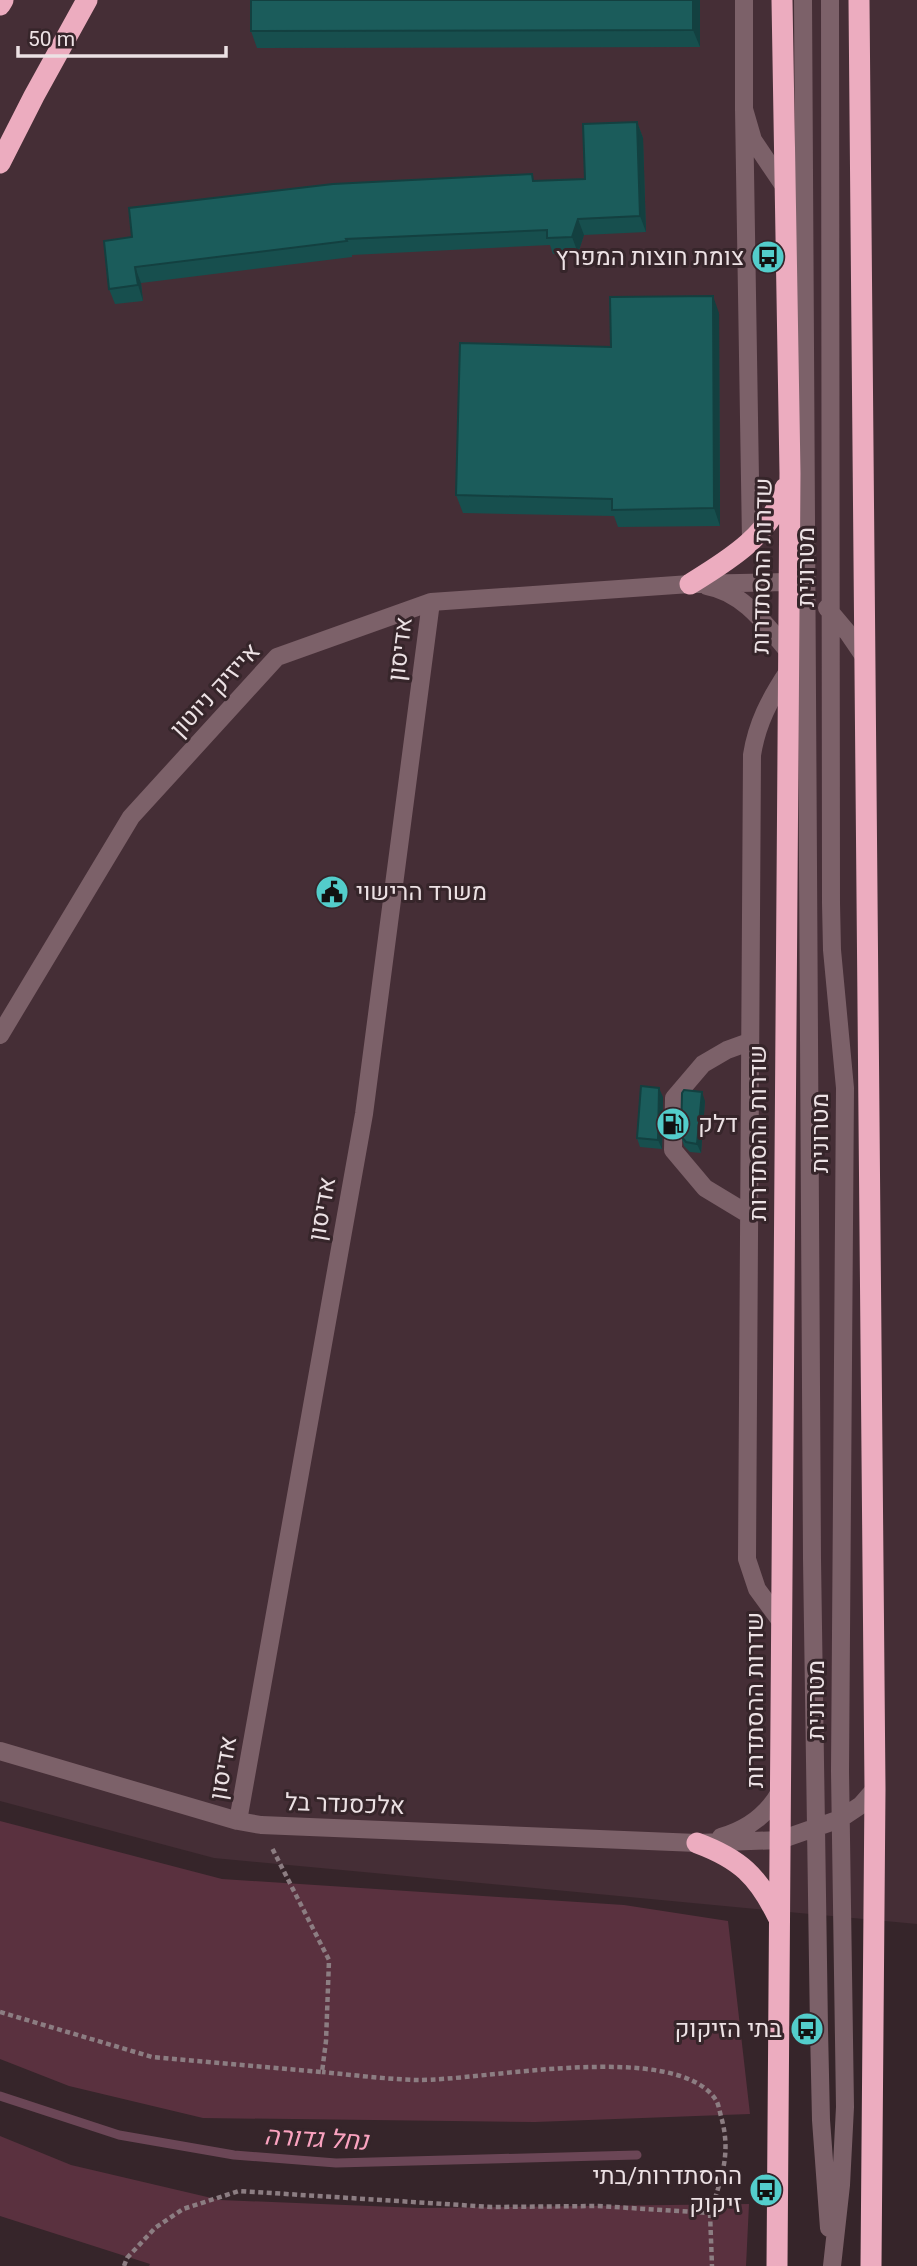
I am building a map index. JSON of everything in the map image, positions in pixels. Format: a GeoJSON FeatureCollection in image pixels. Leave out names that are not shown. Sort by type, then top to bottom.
{"type":"FeatureCollection","features":[{"type":"Feature","properties":{"kind":"highway"},"geometry":{"type":"LineString","coordinates":[[0,5],[3,0]]}},
{"type":"Feature","properties":{"kind":"highway"},"geometry":{"type":"LineString","coordinates":[[0,163],[87,0]]}},
{"type":"Feature","properties":{"kind":"highway","name":"שדרות ההסתדרות"},"geometry":{"type":"LineString","coordinates":[[777,2266],[787,662],[797,587],[790,473],[782,0]]}},
{"type":"Feature","properties":{"kind":"highway"},"geometry":{"type":"LineString","coordinates":[[859,0],[875,1789],[871,2266]]}},
{"type":"Feature","properties":{"kind":"highway"},"geometry":{"type":"LineString","coordinates":[[690,584],[751,541],[782,500],[790,473]]}},
{"type":"Feature","properties":{"kind":"highway"},"geometry":{"type":"LineString","coordinates":[[697,1843],[727,1855],[751,1875],[769,1898],[780,1922]]}},
{"type":"Feature","properties":{"kind":"street"},"geometry":{"type":"LineString","coordinates":[[744,0],[751,541]]}},
{"type":"Feature","properties":{"kind":"street","name":"מטרונית"},"geometry":{"type":"LineString","coordinates":[[803,0],[797,587],[810,962],[809,1209],[821,2120],[832,2266]]}},
{"type":"Feature","properties":{"kind":"street","name":"מטרונית"},"geometry":{"type":"LineString","coordinates":[[830,0],[831,902],[832,950],[845,1088],[840,1819],[845,2107],[841,2185],[832,2266]]}},
{"type":"Feature","properties":{"kind":"street"},"geometry":{"type":"LineString","coordinates":[[744,109],[753,140],[784,186]]}},
{"type":"Feature","properties":{"kind":"street","name":"אייזיק ניוטון"},"geometry":{"type":"LineString","coordinates":[[0,1035],[131,817],[276,657],[431,602],[690,584],[797,587]]}},
{"type":"Feature","properties":{"kind":"street","name":"אייזיק ניוטון"},"geometry":{"type":"LineString","coordinates":[[690,584],[715,588],[734,597],[758,616],[787,662]]}},
{"type":"Feature","properties":{"kind":"street"},"geometry":{"type":"LineString","coordinates":[[797,587],[830,612],[863,655]]}},
{"type":"Feature","properties":{"kind":"street","name":"אדיסון"},"geometry":{"type":"LineString","coordinates":[[238,1821],[364,1114],[431,602]]}},
{"type":"Feature","properties":{"kind":"street"},"geometry":{"type":"LineString","coordinates":[[782,1623],[757,1589],[747,1559],[748,1214],[752,755],[755,731],[787,662]]}},
{"type":"Feature","properties":{"kind":"street"},"geometry":{"type":"LineString","coordinates":[[748,1214],[705,1188],[673,1150],[674,1098],[703,1063],[749,1042]]}},
{"type":"Feature","properties":{"kind":"street","name":"אלכסנדר בל"},"geometry":{"type":"LineString","coordinates":[[0,1751],[238,1821],[261,1825],[697,1843],[780,1840],[840,1819],[861,1805],[875,1789]]}},
{"type":"Feature","properties":{"kind":"street","name":"אלכסנדר בל"},"geometry":{"type":"LineString","coordinates":[[697,1843],[726,1836],[757,1819],[773,1805],[780,1792]]}},
{"type":"Feature","properties":{"kind":"path"},"geometry":{"type":"LineString","coordinates":[[261,1825],[329,1961],[322,2072]]}},
{"type":"Feature","properties":{"kind":"path"},"geometry":{"type":"LineString","coordinates":[[0,2012],[152,2057],[418,2080],[576,2067],[657,2069],[699,2083],[716,2101],[725,2132],[726,2165],[710,2213],[712,2266]]}},
{"type":"Feature","properties":{"kind":"path"},"geometry":{"type":"LineString","coordinates":[[124,2266],[127,2258],[155,2228],[183,2208],[239,2191],[492,2207],[598,2206],[710,2213]]}},
{"type":"Feature","properties":{"kind":"shaded area"},"geometry":{"type":"Polygon","coordinates":[[[0,0],[917,0],[917,1924],[214,1858],[0,1801],[0,0]]]}},
{"type":"Feature","properties":{"kind":"shaded area"},"geometry":{"type":"Polygon","coordinates":[[[0,1821],[222,1879],[624,1905],[728,1921],[750,2114],[535,2122],[203,2118],[69,2086],[0,2059],[0,1821]]]}},
{"type":"Feature","properties":{"kind":"shaded area"},"geometry":{"type":"Polygon","coordinates":[[[0,2136],[71,2165],[220,2200],[419,2208],[749,2204],[746,2266],[149,2266],[150,2264],[0,2216],[0,2136]]]}},
{"type":"Feature","properties":{"kind":"building"},"geometry":{"type":"Polygon","coordinates":[[[251,0],[693,0],[693,30],[251,31],[251,0]]]}},
{"type":"Feature","properties":{"kind":"building"},"geometry":{"type":"Polygon","coordinates":[[[637,122],[640,216],[578,219],[572,237],[547,238],[547,230],[346,239],[347,241],[135,267],[138,285],[109,289],[104,241],[132,237],[129,208],[333,184],[532,174],[533,181],[585,179],[583,124],[637,122]]]}},
{"type":"Feature","properties":{"kind":"building"},"geometry":{"type":"Polygon","coordinates":[[[713,296],[714,508],[612,510],[612,499],[456,495],[460,343],[611,347],[610,297],[713,296]]]}},
{"type":"Feature","properties":{"kind":"building"},"geometry":{"type":"Polygon","coordinates":[[[641,1086],[659,1088],[658,1140],[637,1138],[641,1086]]]}},
{"type":"Feature","properties":{"kind":"building"},"geometry":{"type":"Polygon","coordinates":[[[684,1090],[702,1092],[697,1144],[686,1142],[681,1136],[684,1090]]]}},
{"type":"Feature","properties":{"kind":"waterway","name":"נחל גדורה"},"geometry":{"type":"LineString","coordinates":[[0,2096],[119,2135],[234,2155],[336,2163],[637,2155]]}},
{"type":"Feature","properties":{"kind":"place","name":"צומת חוצות המפרץ"},"geometry":{"type":"Point","coordinates":[768,257]}},
{"type":"Feature","properties":{"kind":"place","name":"משרד הרישוי"},"geometry":{"type":"Point","coordinates":[332,892]}},
{"type":"Feature","properties":{"kind":"place","name":"דלק"},"geometry":{"type":"Point","coordinates":[673,1124]}},
{"type":"Feature","properties":{"kind":"place","name":"בתי הזיקוק"},"geometry":{"type":"Point","coordinates":[807,2029]}},
{"type":"Feature","properties":{"kind":"place","name":"ההסתדרות/בתי זיקוק"},"geometry":{"type":"Point","coordinates":[766,2190]}}]}
